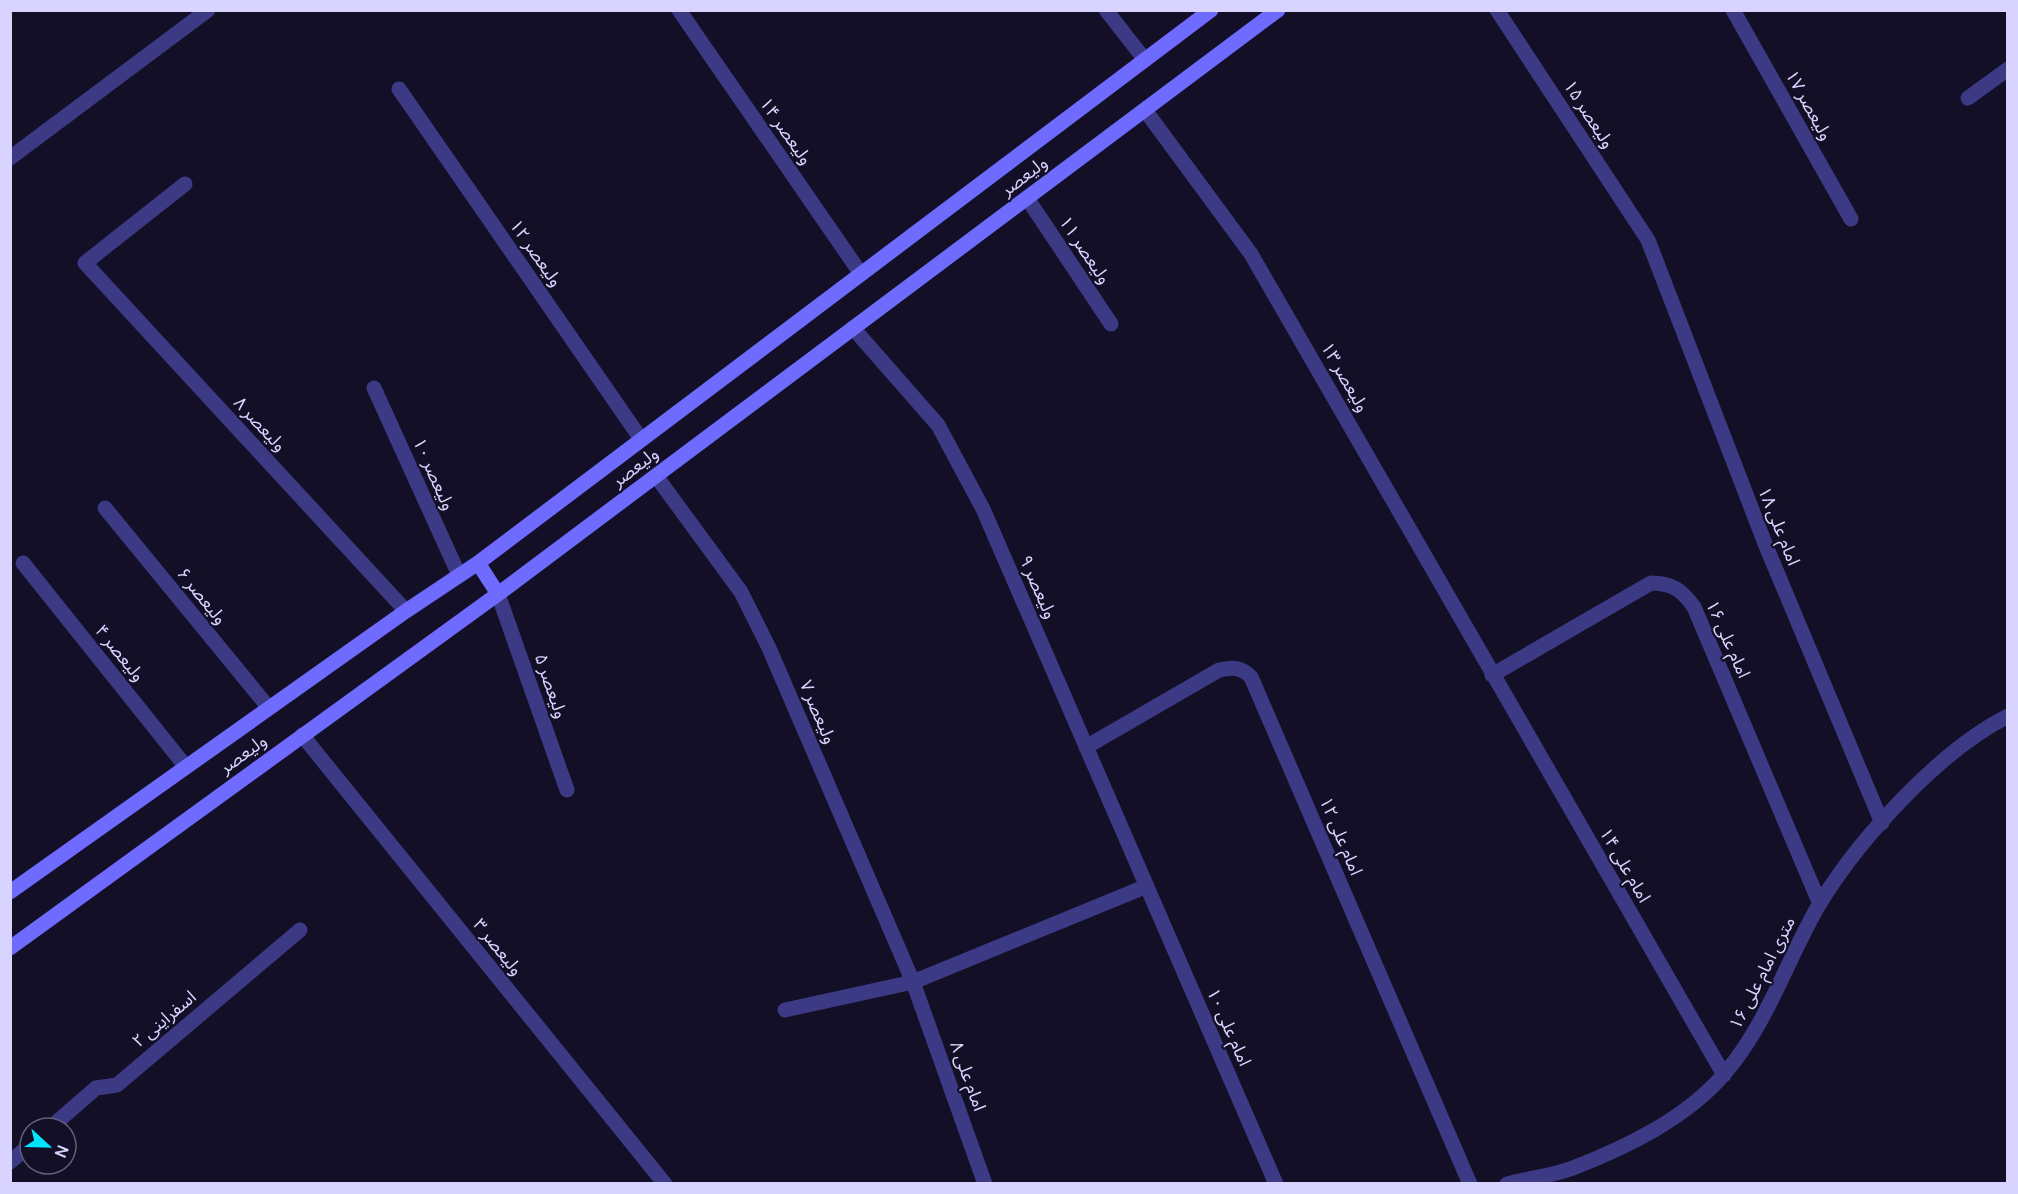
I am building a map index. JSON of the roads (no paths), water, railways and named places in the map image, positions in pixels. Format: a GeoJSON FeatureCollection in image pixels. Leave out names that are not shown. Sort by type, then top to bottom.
{"type":"FeatureCollection","features":[{"type":"Feature","properties":{"kind":"main road","name":"ولیعصر"},"geometry":{"type":"LineString","coordinates":[[10,892],[406,611],[478,563],[1211,10]]}},
{"type":"Feature","properties":{"kind":"main road","name":"ولیعصر"},"geometry":{"type":"LineString","coordinates":[[10,948],[498,594],[1278,10]]}},
{"type":"Feature","properties":{"kind":"main road"},"geometry":{"type":"LineString","coordinates":[[478,563],[498,594]]}},
{"type":"Feature","properties":{"kind":"street"},"geometry":{"type":"LineString","coordinates":[[10,158],[208,10]]}},
{"type":"Feature","properties":{"kind":"street","name":"ولیعصر ۱۴"},"geometry":{"type":"LineString","coordinates":[[679,10],[861,274]]}},
{"type":"Feature","properties":{"kind":"street"},"geometry":{"type":"LineString","coordinates":[[1106,10],[1145,60]]}},
{"type":"Feature","properties":{"kind":"street","name":"ولیعصر ۱۵"},"geometry":{"type":"LineString","coordinates":[[1497,10],[1648,240]]}},
{"type":"Feature","properties":{"kind":"street","name":"ولیعصر ۱۷"},"geometry":{"type":"LineString","coordinates":[[1733,10],[1851,219]]}},
{"type":"Feature","properties":{"kind":"street"},"geometry":{"type":"LineString","coordinates":[[1968,98],[2007,69]]}},
{"type":"Feature","properties":{"kind":"street","name":"ولیعصر ۱۲"},"geometry":{"type":"LineString","coordinates":[[399,89],[641,439]]}},
{"type":"Feature","properties":{"kind":"street","name":"ولیعصر ۱۳"},"geometry":{"type":"LineString","coordinates":[[1145,110],[1251,254],[1492,675]]}},
{"type":"Feature","properties":{"kind":"street","name":"ولیعصر ۸"},"geometry":{"type":"LineString","coordinates":[[185,184],[85,263],[406,611]]}},
{"type":"Feature","properties":{"kind":"street","name":"ولیعصر ۱۱"},"geometry":{"type":"LineString","coordinates":[[1027,198],[1111,324]]}},
{"type":"Feature","properties":{"kind":"street","name":"امام علی ۱۸"},"geometry":{"type":"LineString","coordinates":[[1648,240],[1766,546],[1882,823]]}},
{"type":"Feature","properties":{"kind":"street","name":"ولیعصر ۹"},"geometry":{"type":"LineString","coordinates":[[853,328],[938,425],[982,509],[1147,886]]}},
{"type":"Feature","properties":{"kind":"street","name":"ولیعصر ۱۰"},"geometry":{"type":"LineString","coordinates":[[374,388],[459,575]]}},
{"type":"Feature","properties":{"kind":"street","name":"ولیعصر ۷"},"geometry":{"type":"LineString","coordinates":[[656,476],[741,592],[769,648],[913,982]]}},
{"type":"Feature","properties":{"kind":"street","name":"ولیعصر ۶"},"geometry":{"type":"LineString","coordinates":[[105,508],[269,708]]}},
{"type":"Feature","properties":{"kind":"street","name":"ولیعصر ۴"},"geometry":{"type":"LineString","coordinates":[[23,562],[186,767]]}},
{"type":"Feature","properties":{"kind":"street","name":"امام علی ۱۶"},"geometry":{"type":"LineString","coordinates":[[1492,675],[1651,583],[1666,583],[1684,592],[1694,607],[1820,904]]}},
{"type":"Feature","properties":{"kind":"street","name":"ولیعصر ۵"},"geometry":{"type":"LineString","coordinates":[[498,594],[567,790]]}},
{"type":"Feature","properties":{"kind":"street","name":"امام علی ۱۲"},"geometry":{"type":"LineString","coordinates":[[1086,747],[1219,670],[1238,669],[1251,676],[1470,1184]]}},
{"type":"Feature","properties":{"kind":"street","name":"امام علی ۱۴"},"geometry":{"type":"LineString","coordinates":[[1492,675],[1724,1075]]}},
{"type":"Feature","properties":{"kind":"street","name":"۱۶ متری امام علی"},"geometry":{"type":"LineString","coordinates":[[1507,1184],[1572,1168],[1664,1127],[1724,1075],[1748,1043],[1820,904],[1861,845],[1930,770],[2005,721]]}},
{"type":"Feature","properties":{"kind":"street","name":"ولیعصر ۳"},"geometry":{"type":"LineString","coordinates":[[302,735],[665,1184]]}},
{"type":"Feature","properties":{"kind":"street"},"geometry":{"type":"LineString","coordinates":[[785,1010],[913,982],[1147,886]]}},
{"type":"Feature","properties":{"kind":"street","name":"امام علی ۱۰"},"geometry":{"type":"LineString","coordinates":[[1147,886],[1276,1184]]}},
{"type":"Feature","properties":{"kind":"street","name":"اسفراینی ۲"},"geometry":{"type":"LineString","coordinates":[[64,1116],[96,1088],[117,1085],[300,930]]}},
{"type":"Feature","properties":{"kind":"street","name":"امام علی ۸"},"geometry":{"type":"LineString","coordinates":[[913,982],[985,1184]]}}]}
